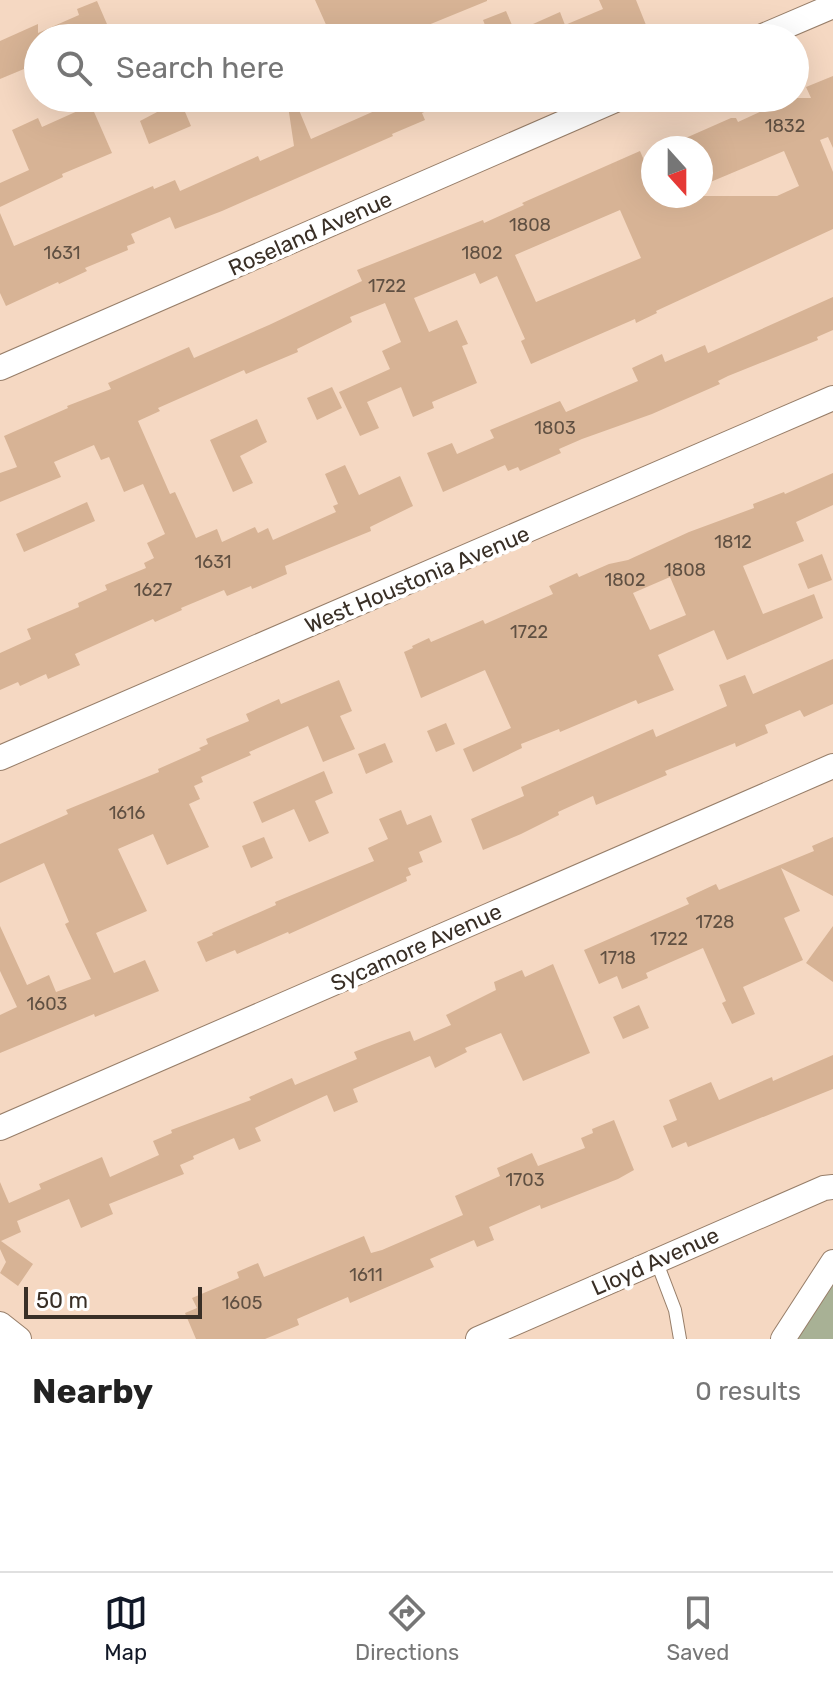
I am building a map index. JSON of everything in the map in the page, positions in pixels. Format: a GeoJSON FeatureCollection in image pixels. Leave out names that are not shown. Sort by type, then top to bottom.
{"type":"FeatureCollection","features":[{"type":"Feature","properties":{"kind":"street"},"geometry":{"type":"LineString","coordinates":[[791,24],[833,6]]}},
{"type":"Feature","properties":{"kind":"street","name":"Roseland Avenue"},"geometry":{"type":"LineString","coordinates":[[0,368],[588,112]]}},
{"type":"Feature","properties":{"kind":"street","name":"West Houstonia Avenue"},"geometry":{"type":"LineString","coordinates":[[0,758],[833,398]]}},
{"type":"Feature","properties":{"kind":"street","name":"Sycamore Avenue"},"geometry":{"type":"LineString","coordinates":[[0,1128],[833,766]]}},
{"type":"Feature","properties":{"kind":"street","name":"Lloyd Avenue"},"geometry":{"type":"LineString","coordinates":[[478,1339],[824,1188],[833,1187]]}},
{"type":"Feature","properties":{"kind":"street"},"geometry":{"type":"LineString","coordinates":[[783,1339],[833,1262]]}},
{"type":"Feature","properties":{"kind":"street"},"geometry":{"type":"LineString","coordinates":[[0,1324],[19,1339]]}},
{"type":"Feature","properties":{"kind":"lane"},"geometry":{"type":"LineString","coordinates":[[656,1260],[675,1310],[680,1339]]}},
{"type":"Feature","properties":{"kind":"green space"},"geometry":{"type":"Polygon","coordinates":[[[833,1284],[833,1339],[796,1339],[830,1289],[833,1284]]]}},
{"type":"Feature","properties":{"kind":"building"},"geometry":{"type":"Polygon","coordinates":[[[315,0],[487,0],[431,24],[326,24],[315,0]]]}},
{"type":"Feature","properties":{"kind":"building"},"geometry":{"type":"Polygon","coordinates":[[[599,0],[636,0],[646,24],[567,24],[603,9],[599,0]]]}},
{"type":"Feature","properties":{"kind":"building"},"geometry":{"type":"Polygon","coordinates":[[[97,1],[107,24],[58,24],[79,15],[77,9],[97,1]]]}},
{"type":"Feature","properties":{"kind":"building"},"geometry":{"type":"Polygon","coordinates":[[[506,11],[512,24],[485,24],[483,20],[506,11]]]}},
{"type":"Feature","properties":{"kind":"building"},"geometry":{"type":"Polygon","coordinates":[[[560,12],[565,24],[533,24],[560,12]]]}},
{"type":"Feature","properties":{"kind":"building"},"geometry":{"type":"Polygon","coordinates":[[[24,30],[24,69],[0,79],[0,41],[24,30]]]}},
{"type":"Feature","properties":{"kind":"building"},"geometry":{"type":"Polygon","coordinates":[[[833,76],[833,148],[828,137],[820,140],[833,172],[833,229],[636,323],[635,319],[531,364],[521,341],[525,339],[497,276],[480,284],[475,273],[414,298],[429,332],[457,320],[468,344],[462,346],[477,383],[432,402],[434,408],[413,417],[401,387],[367,402],[379,428],[360,436],[339,392],[390,369],[382,351],[401,342],[385,303],[350,317],[352,322],[297,349],[298,352],[246,374],[244,370],[158,408],[160,411],[138,421],[170,494],[175,492],[196,538],[217,529],[222,542],[255,527],[258,533],[268,528],[273,540],[336,512],[333,506],[338,504],[325,474],[345,465],[359,495],[400,476],[413,506],[370,527],[371,531],[285,566],[287,574],[227,596],[224,590],[75,654],[80,665],[48,679],[46,674],[20,686],[18,682],[0,690],[0,653],[31,639],[27,629],[79,607],[78,603],[107,590],[105,585],[146,568],[144,563],[154,558],[147,543],[165,534],[143,484],[124,492],[109,457],[101,460],[94,445],[54,462],[61,477],[0,502],[0,473],[17,467],[4,436],[111,389],[108,383],[189,347],[194,358],[269,325],[362,281],[357,270],[483,220],[484,223],[640,151],[641,208],[713,208],[713,196],[777,196],[799,186],[784,151],[713,181],[713,136],[690,136],[731,118],[736,118],[738,122],[760,112],[809,112],[809,86],[833,76]],[[620,210],[515,255],[536,302],[641,258],[620,210]]]}},
{"type":"Feature","properties":{"kind":"building"},"geometry":{"type":"Polygon","coordinates":[[[75,112],[94,112],[112,153],[62,174],[63,177],[0,207],[0,183],[29,170],[12,130],[38,118],[42,127],[75,112]]]}},
{"type":"Feature","properties":{"kind":"building"},"geometry":{"type":"Polygon","coordinates":[[[157,112],[185,112],[191,126],[149,144],[140,121],[157,112]]]}},
{"type":"Feature","properties":{"kind":"building"},"geometry":{"type":"Polygon","coordinates":[[[289,112],[300,112],[311,139],[372,112],[424,112],[425,120],[393,136],[222,211],[175,229],[170,217],[131,234],[135,243],[127,246],[128,250],[6,306],[0,293],[0,213],[14,246],[153,186],[154,189],[175,180],[180,191],[258,156],[260,161],[294,146],[289,112]]]}},
{"type":"Feature","properties":{"kind":"building"},"geometry":{"type":"Polygon","coordinates":[[[833,297],[833,330],[817,337],[818,340],[728,376],[718,381],[720,384],[652,414],[559,449],[561,453],[520,471],[518,467],[508,471],[505,465],[443,492],[427,453],[452,443],[457,454],[494,438],[490,430],[560,401],[566,412],[638,381],[632,368],[662,354],[665,362],[705,345],[708,353],[833,297]]]}},
{"type":"Feature","properties":{"kind":"building"},"geometry":{"type":"Polygon","coordinates":[[[332,387],[342,408],[317,420],[307,398],[332,387]]]}},
{"type":"Feature","properties":{"kind":"building"},"geometry":{"type":"Polygon","coordinates":[[[257,419],[267,442],[240,456],[253,483],[233,492],[210,440],[257,419]]]}},
{"type":"Feature","properties":{"kind":"building"},"geometry":{"type":"Polygon","coordinates":[[[833,473],[833,505],[796,522],[804,541],[743,566],[763,614],[814,594],[823,618],[727,660],[714,630],[658,655],[674,690],[638,704],[636,700],[560,732],[559,729],[521,744],[522,748],[473,772],[463,749],[511,728],[485,670],[421,698],[404,652],[429,638],[431,642],[483,620],[485,624],[553,594],[549,586],[577,573],[579,577],[609,564],[628,560],[689,532],[754,508],[753,504],[833,473]],[[670,577],[633,593],[650,630],[686,615],[670,577]]]}},
{"type":"Feature","properties":{"kind":"building"},"geometry":{"type":"Polygon","coordinates":[[[87,502],[95,521],[24,552],[16,534],[87,502]]]}},
{"type":"Feature","properties":{"kind":"building"},"geometry":{"type":"Polygon","coordinates":[[[822,554],[832,580],[808,589],[798,564],[822,554]]]}},
{"type":"Feature","properties":{"kind":"building"},"geometry":{"type":"Polygon","coordinates":[[[833,659],[833,704],[804,717],[800,710],[765,725],[768,733],[665,771],[667,775],[596,805],[593,796],[483,850],[471,819],[524,796],[521,787],[653,729],[656,737],[727,706],[719,685],[745,675],[753,694],[833,659]]]}},
{"type":"Feature","properties":{"kind":"building"},"geometry":{"type":"Polygon","coordinates":[[[339,680],[352,711],[340,716],[355,749],[323,762],[308,726],[201,777],[203,782],[194,786],[200,799],[189,804],[209,847],[167,865],[153,834],[118,849],[147,911],[96,933],[114,973],[145,960],[159,991],[0,1053],[0,1015],[17,1007],[0,971],[0,926],[27,985],[49,975],[56,992],[91,979],[65,924],[69,922],[44,863],[0,883],[0,844],[68,814],[66,810],[159,772],[158,769],[201,750],[199,748],[208,744],[206,739],[249,721],[246,714],[279,699],[281,704],[339,680]]]}},
{"type":"Feature","properties":{"kind":"building"},"geometry":{"type":"Polygon","coordinates":[[[446,723],[455,744],[436,752],[427,731],[446,723]]]}},
{"type":"Feature","properties":{"kind":"building"},"geometry":{"type":"Polygon","coordinates":[[[385,743],[393,762],[366,774],[358,754],[385,743]]]}},
{"type":"Feature","properties":{"kind":"building"},"geometry":{"type":"Polygon","coordinates":[[[324,771],[333,793],[315,801],[329,833],[309,842],[294,809],[262,823],[253,802],[324,771]]]}},
{"type":"Feature","properties":{"kind":"building"},"geometry":{"type":"Polygon","coordinates":[[[401,810],[407,825],[431,815],[442,842],[419,852],[423,862],[408,868],[411,875],[406,877],[407,881],[289,934],[206,962],[197,942],[276,905],[275,902],[374,861],[368,848],[388,839],[379,819],[401,810]]]}},
{"type":"Feature","properties":{"kind":"building"},"geometry":{"type":"Polygon","coordinates":[[[264,837],[273,858],[251,868],[242,846],[264,837]]]}},
{"type":"Feature","properties":{"kind":"building"},"geometry":{"type":"Polygon","coordinates":[[[833,837],[833,896],[781,868],[800,911],[784,918],[803,960],[743,987],[755,1014],[732,1024],[722,1003],[726,1001],[703,948],[646,973],[648,978],[622,989],[617,976],[599,984],[584,950],[689,904],[686,898],[716,884],[719,890],[814,851],[812,846],[833,837]]]}},
{"type":"Feature","properties":{"kind":"building"},"geometry":{"type":"Polygon","coordinates":[[[833,926],[833,982],[806,963],[833,926]]]}},
{"type":"Feature","properties":{"kind":"building"},"geometry":{"type":"Polygon","coordinates":[[[553,964],[590,1053],[523,1081],[501,1033],[465,1048],[467,1052],[435,1068],[430,1056],[353,1089],[358,1102],[334,1112],[327,1095],[255,1128],[261,1141],[239,1150],[234,1138],[193,1156],[194,1159],[180,1165],[184,1174],[109,1204],[113,1214],[81,1228],[69,1199],[17,1221],[21,1232],[1,1241],[33,1264],[18,1286],[0,1273],[6,1262],[0,1249],[0,1182],[9,1203],[41,1189],[39,1184],[102,1157],[110,1177],[159,1155],[153,1141],[172,1133],[171,1130],[251,1100],[249,1097],[292,1078],[295,1085],[357,1059],[354,1052],[382,1041],[410,1031],[414,1041],[451,1025],[446,1015],[496,990],[494,982],[522,970],[525,977],[553,964]]]}},
{"type":"Feature","properties":{"kind":"building"},"geometry":{"type":"Polygon","coordinates":[[[639,1005],[649,1028],[623,1039],[613,1017],[639,1005]]]}},
{"type":"Feature","properties":{"kind":"building"},"geometry":{"type":"Polygon","coordinates":[[[833,1055],[833,1089],[688,1147],[686,1142],[672,1148],[663,1126],[677,1120],[669,1100],[711,1082],[719,1100],[833,1055]]]}},
{"type":"Feature","properties":{"kind":"building"},"geometry":{"type":"Polygon","coordinates":[[[614,1120],[634,1170],[618,1179],[541,1209],[540,1205],[489,1227],[494,1240],[477,1247],[474,1240],[430,1259],[434,1267],[350,1303],[348,1297],[297,1319],[299,1325],[265,1339],[196,1339],[185,1313],[197,1308],[192,1298],[239,1278],[237,1272],[258,1263],[264,1277],[364,1236],[371,1253],[382,1250],[463,1215],[455,1196],[500,1176],[497,1168],[532,1153],[538,1166],[585,1148],[581,1138],[593,1133],[592,1129],[614,1120]]]}}]}
